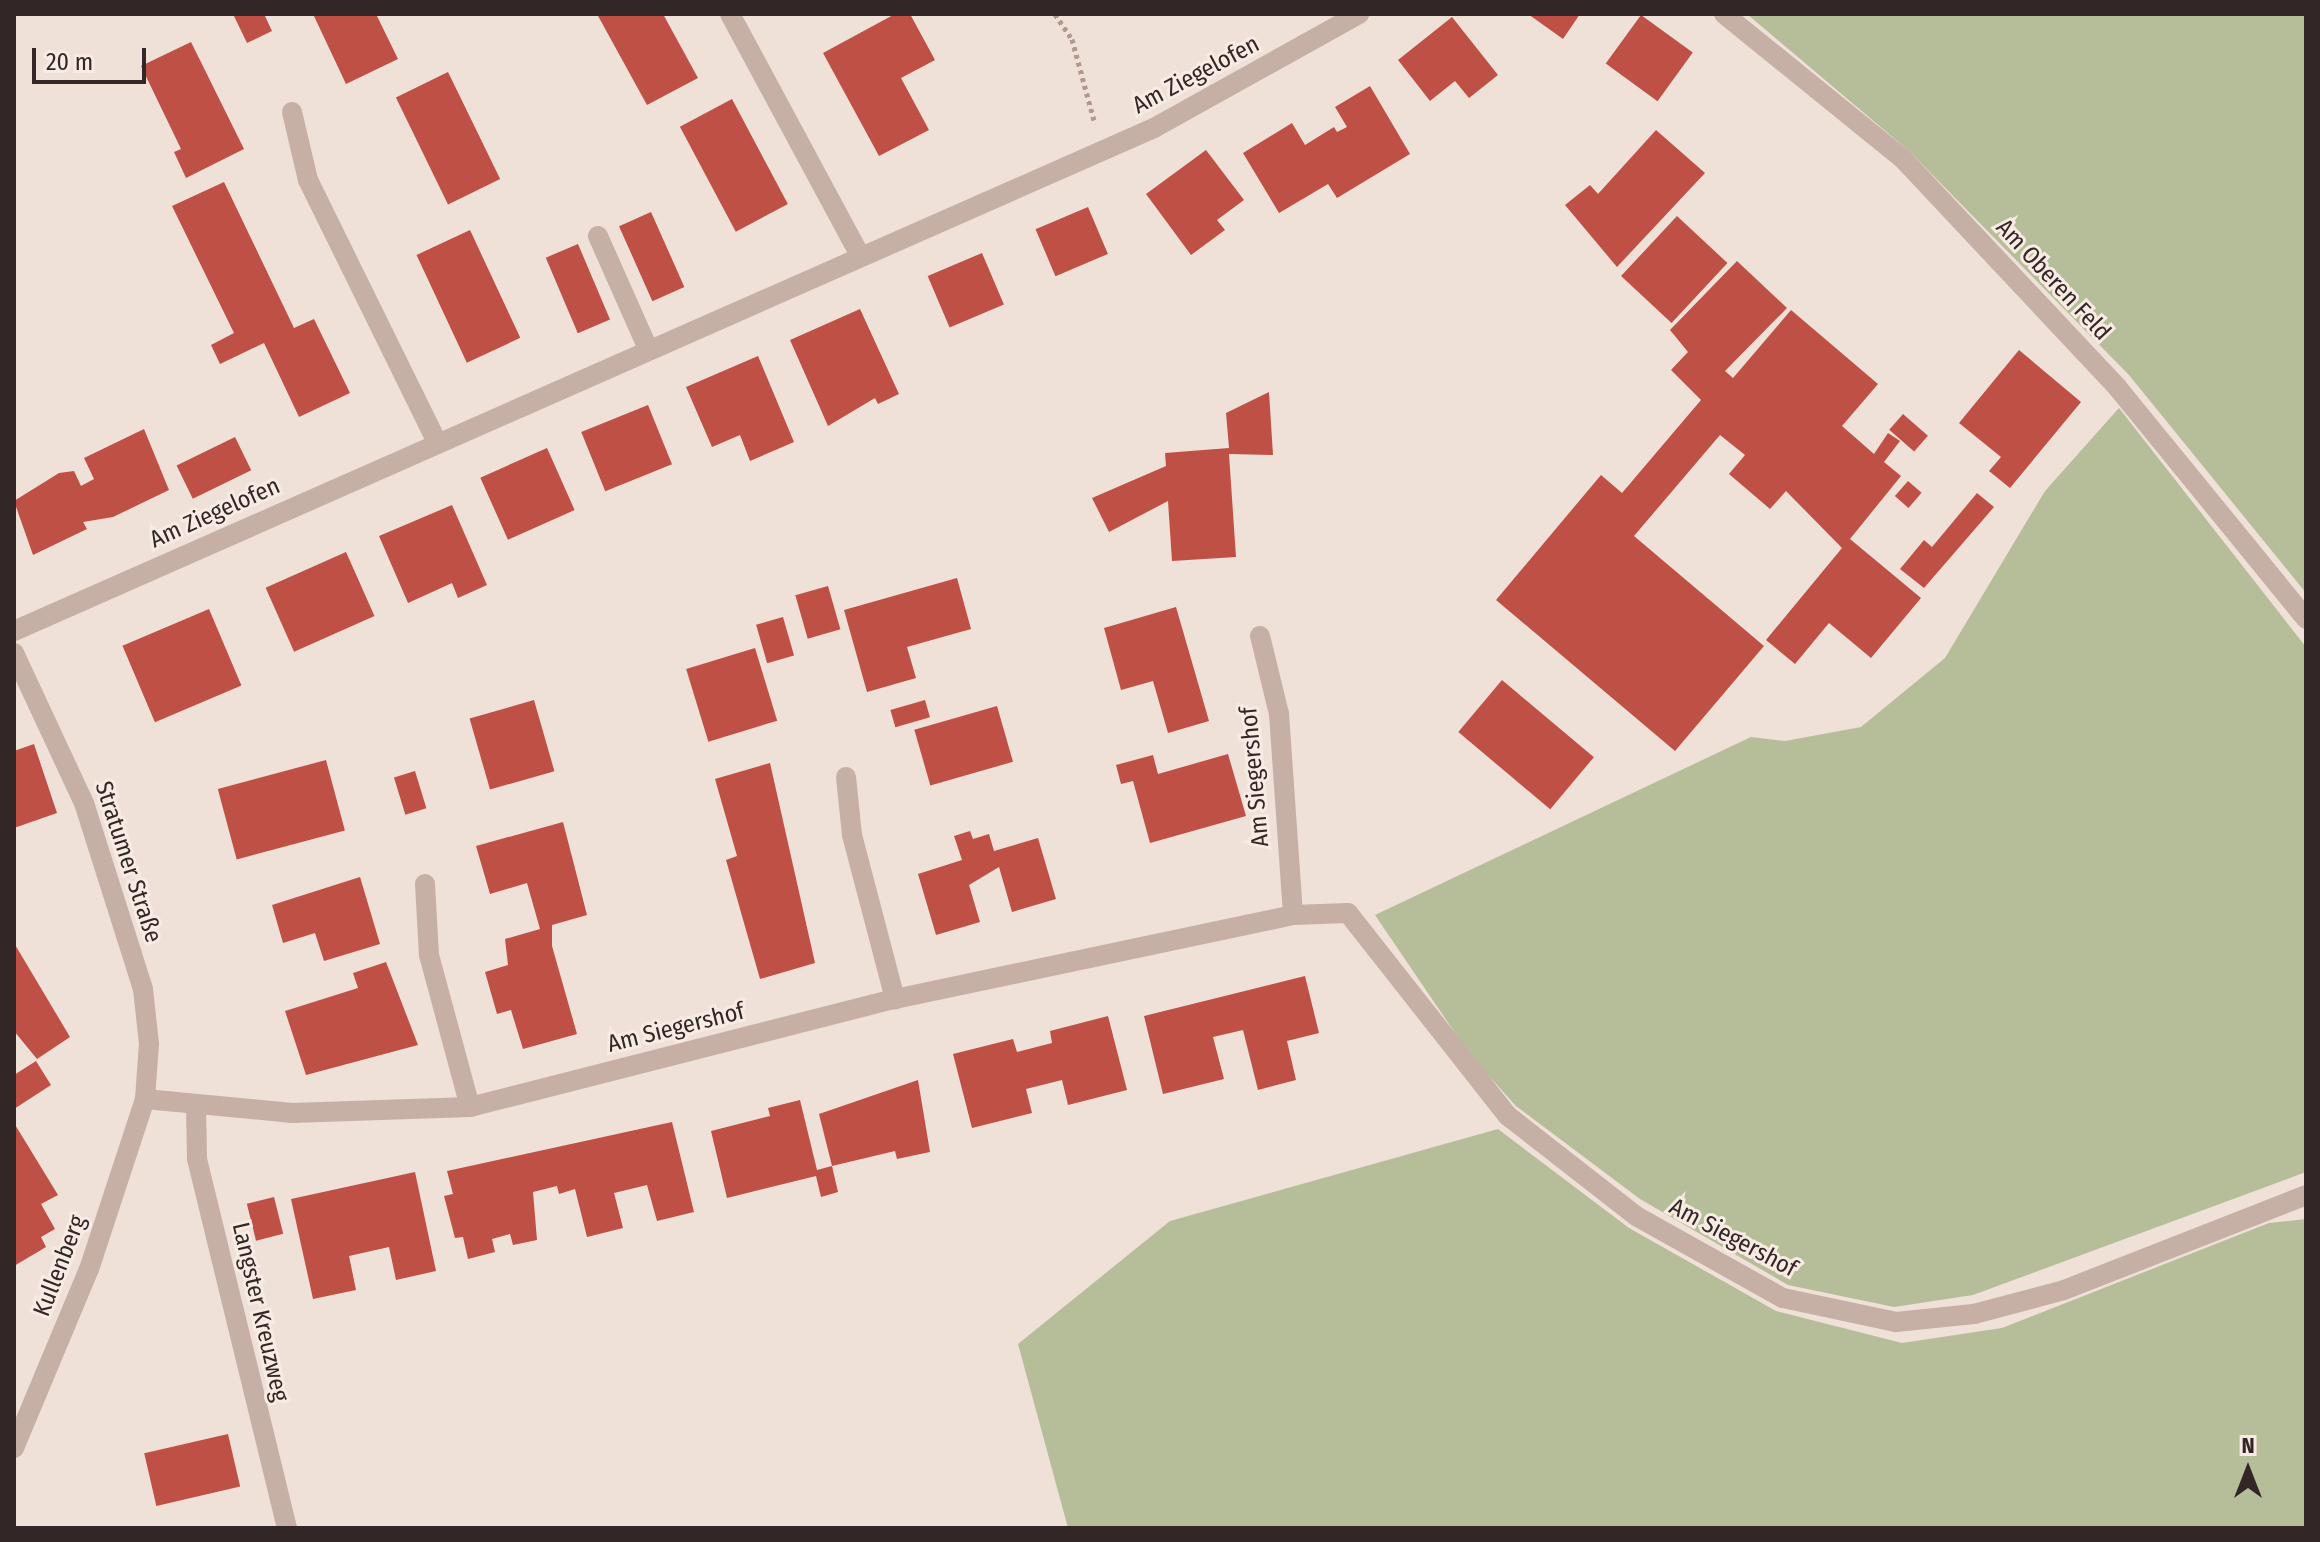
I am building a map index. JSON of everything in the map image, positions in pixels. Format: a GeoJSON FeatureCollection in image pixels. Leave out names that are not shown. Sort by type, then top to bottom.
{"type":"FeatureCollection","features":[{"type":"Feature","properties":{"kind":"street"},"geometry":{"type":"LineString","coordinates":[[730,14],[860,255]]}},
{"type":"Feature","properties":{"kind":"street","name":"Am Ziegelofen"},"geometry":{"type":"LineString","coordinates":[[14,631],[1097,153],[1359,14]]}},
{"type":"Feature","properties":{"kind":"street","name":"Am Oberen Feld"},"geometry":{"type":"LineString","coordinates":[[1724,14],[1903,159],[2117,387],[2306,619]]}},
{"type":"Feature","properties":{"kind":"street"},"geometry":{"type":"LineString","coordinates":[[292,112],[308,180],[437,442]]}},
{"type":"Feature","properties":{"kind":"street"},"geometry":{"type":"LineString","coordinates":[[598,236],[648,349]]}},
{"type":"Feature","properties":{"kind":"street","name":"Am Siegershof"},"geometry":{"type":"LineString","coordinates":[[1260,636],[1279,714],[1293,915]]}},
{"type":"Feature","properties":{"kind":"street","name":"Stratumer Straße"},"geometry":{"type":"LineString","coordinates":[[14,653],[84,803],[143,989],[145,1099]]}},
{"type":"Feature","properties":{"kind":"street"},"geometry":{"type":"LineString","coordinates":[[846,777],[852,835],[895,999]]}},
{"type":"Feature","properties":{"kind":"street"},"geometry":{"type":"LineString","coordinates":[[425,884],[429,955],[470,1107]]}},
{"type":"Feature","properties":{"kind":"street","name":"Am Siegershof"},"geometry":{"type":"LineString","coordinates":[[145,1099],[292,1113],[470,1107],[895,999],[1293,915],[1348,913],[1508,1116],[1636,1216],[1783,1298],[1896,1322],[1974,1314],[2064,1290],[2306,1195]]}},
{"type":"Feature","properties":{"kind":"street","name":"Kullenberg"},"geometry":{"type":"LineString","coordinates":[[14,1448],[89,1269],[145,1099]]}},
{"type":"Feature","properties":{"kind":"street","name":"Langster Kreuzweg"},"geometry":{"type":"LineString","coordinates":[[196,1106],[197,1159],[287,1528]]}},
{"type":"Feature","properties":{"kind":"path"},"geometry":{"type":"LineString","coordinates":[[1055,14],[1072,39],[1097,153]]}},
{"type":"Feature","properties":{"kind":"green space"},"geometry":{"type":"Polygon","coordinates":[[[1747,14],[2306,14],[2306,593],[2129,375],[1909,151],[1747,14]]]}},
{"type":"Feature","properties":{"kind":"green space"},"geometry":{"type":"Polygon","coordinates":[[[2119,408],[2306,647],[2306,1172],[1973,1295],[1894,1307],[1788,1285],[1640,1199],[1516,1106],[1470,1055],[1375,915],[1751,737],[1785,741],[1861,727],[1945,658],[2045,491],[2119,408]]]}},
{"type":"Feature","properties":{"kind":"green space"},"geometry":{"type":"Polygon","coordinates":[[[1498,1129],[1629,1228],[1776,1311],[1902,1343],[2002,1328],[2269,1223],[2306,1219],[2306,1528],[1068,1528],[1018,1344],[1170,1221],[1498,1129]]]}},
{"type":"Feature","properties":{"kind":"building"},"geometry":{"type":"Polygon","coordinates":[[[233,14],[264,14],[272,31],[247,43],[233,14]]]}},
{"type":"Feature","properties":{"kind":"building"},"geometry":{"type":"Polygon","coordinates":[[[313,14],[376,14],[398,59],[346,84],[313,14]]]}},
{"type":"Feature","properties":{"kind":"building"},"geometry":{"type":"Polygon","coordinates":[[[597,14],[663,14],[698,78],[647,105],[597,14]]]}},
{"type":"Feature","properties":{"kind":"building"},"geometry":{"type":"Polygon","coordinates":[[[895,14],[910,14],[935,60],[901,78],[929,130],[879,156],[823,53],[895,14]]]}},
{"type":"Feature","properties":{"kind":"building"},"geometry":{"type":"Polygon","coordinates":[[[1528,14],[1580,14],[1563,39],[1528,14]]]}},
{"type":"Feature","properties":{"kind":"building"},"geometry":{"type":"Polygon","coordinates":[[[1641,15],[1693,53],[1658,101],[1606,64],[1641,15]]]}},
{"type":"Feature","properties":{"kind":"building"},"geometry":{"type":"Polygon","coordinates":[[[1452,17],[1498,75],[1469,98],[1455,81],[1430,101],[1398,60],[1452,17]]]}},
{"type":"Feature","properties":{"kind":"building"},"geometry":{"type":"Polygon","coordinates":[[[191,42],[244,149],[186,178],[174,152],[181,149],[141,66],[191,42]]]}},
{"type":"Feature","properties":{"kind":"building"},"geometry":{"type":"Polygon","coordinates":[[[448,72],[500,179],[448,204],[396,97],[448,72]]]}},
{"type":"Feature","properties":{"kind":"building"},"geometry":{"type":"Polygon","coordinates":[[[1370,86],[1410,154],[1337,198],[1328,184],[1279,213],[1243,153],[1292,123],[1305,145],[1334,127],[1337,132],[1347,127],[1335,107],[1370,86]]]}},
{"type":"Feature","properties":{"kind":"building"},"geometry":{"type":"Polygon","coordinates":[[[732,99],[788,204],[736,232],[680,127],[732,99]]]}},
{"type":"Feature","properties":{"kind":"building"},"geometry":{"type":"Polygon","coordinates":[[[1656,130],[1705,173],[1617,267],[1565,205],[1590,185],[1598,194],[1656,130]]]}},
{"type":"Feature","properties":{"kind":"building"},"geometry":{"type":"Polygon","coordinates":[[[1206,150],[1244,200],[1217,220],[1225,230],[1191,255],[1146,194],[1206,150]]]}},
{"type":"Feature","properties":{"kind":"building"},"geometry":{"type":"Polygon","coordinates":[[[224,182],[294,328],[314,319],[350,393],[299,417],[264,343],[220,364],[211,345],[234,333],[172,206],[224,182]]]}},
{"type":"Feature","properties":{"kind":"building"},"geometry":{"type":"Polygon","coordinates":[[[1088,207],[1108,254],[1055,276],[1036,229],[1088,207]]]}},
{"type":"Feature","properties":{"kind":"building"},"geometry":{"type":"Polygon","coordinates":[[[651,212],[684,287],[652,301],[619,226],[651,212]]]}},
{"type":"Feature","properties":{"kind":"building"},"geometry":{"type":"Polygon","coordinates":[[[1677,216],[1727,263],[1672,323],[1621,276],[1677,216]]]}},
{"type":"Feature","properties":{"kind":"building"},"geometry":{"type":"Polygon","coordinates":[[[470,230],[520,338],[467,363],[417,255],[470,230]]]}},
{"type":"Feature","properties":{"kind":"building"},"geometry":{"type":"Polygon","coordinates":[[[578,244],[610,319],[578,333],[546,258],[578,244]]]}},
{"type":"Feature","properties":{"kind":"building"},"geometry":{"type":"Polygon","coordinates":[[[982,253],[1004,305],[950,328],[928,276],[982,253]]]}},
{"type":"Feature","properties":{"kind":"building"},"geometry":{"type":"Polygon","coordinates":[[[1737,261],[1787,308],[1725,371],[1733,378],[1791,310],[1878,384],[1842,426],[1874,454],[1888,433],[1900,441],[1884,462],[1901,476],[1850,539],[1921,598],[1871,658],[1829,623],[1795,664],[1766,640],[1842,548],[1786,491],[1770,509],[1729,474],[1745,455],[1720,435],[1634,536],[1764,646],[1675,751],[1496,600],[1601,475],[1622,493],[1701,400],[1671,370],[1688,352],[1670,330],[1737,261]]]}},
{"type":"Feature","properties":{"kind":"building"},"geometry":{"type":"Polygon","coordinates":[[[860,309],[899,394],[878,404],[875,398],[828,426],[790,340],[860,309]]]}},
{"type":"Feature","properties":{"kind":"building"},"geometry":{"type":"Polygon","coordinates":[[[2019,350],[2081,402],[2010,488],[1989,471],[2001,457],[1959,423],[2019,350]]]}},
{"type":"Feature","properties":{"kind":"building"},"geometry":{"type":"Polygon","coordinates":[[[758,356],[794,442],[750,461],[740,435],[712,447],[686,387],[758,356]]]}},
{"type":"Feature","properties":{"kind":"building"},"geometry":{"type":"Polygon","coordinates":[[[1269,392],[1273,455],[1229,454],[1236,557],[1172,561],[1168,501],[1109,532],[1092,498],[1166,466],[1165,453],[1229,448],[1226,413],[1269,392]]]}},
{"type":"Feature","properties":{"kind":"building"},"geometry":{"type":"Polygon","coordinates":[[[648,405],[672,464],[605,491],[581,432],[648,405]]]}},
{"type":"Feature","properties":{"kind":"building"},"geometry":{"type":"Polygon","coordinates":[[[1903,414],[1928,436],[1914,451],[1889,430],[1903,414]]]}},
{"type":"Feature","properties":{"kind":"building"},"geometry":{"type":"Polygon","coordinates":[[[144,429],[169,490],[113,517],[83,522],[87,529],[33,555],[14,501],[59,473],[74,471],[81,486],[94,479],[84,458],[144,429]]]}},
{"type":"Feature","properties":{"kind":"building"},"geometry":{"type":"Polygon","coordinates":[[[235,437],[251,470],[193,499],[177,465],[235,437]]]}},
{"type":"Feature","properties":{"kind":"building"},"geometry":{"type":"Polygon","coordinates":[[[547,448],[575,510],[508,540],[480,478],[547,448]]]}},
{"type":"Feature","properties":{"kind":"building"},"geometry":{"type":"Polygon","coordinates":[[[1908,481],[1922,493],[1908,508],[1895,496],[1908,481]]]}},
{"type":"Feature","properties":{"kind":"building"},"geometry":{"type":"Polygon","coordinates":[[[1977,493],[1994,507],[1924,588],[1900,569],[1924,540],[1932,547],[1977,493]]]}},
{"type":"Feature","properties":{"kind":"building"},"geometry":{"type":"Polygon","coordinates":[[[452,505],[487,585],[458,598],[452,583],[408,603],[379,536],[452,505]]]}},
{"type":"Feature","properties":{"kind":"building"},"geometry":{"type":"Polygon","coordinates":[[[346,552],[374,616],[294,652],[266,588],[346,552]]]}},
{"type":"Feature","properties":{"kind":"building"},"geometry":{"type":"Polygon","coordinates":[[[957,578],[971,629],[907,647],[916,678],[867,692],[844,610],[957,578]]]}},
{"type":"Feature","properties":{"kind":"building"},"geometry":{"type":"Polygon","coordinates":[[[828,586],[840,629],[808,639],[795,595],[828,586]]]}},
{"type":"Feature","properties":{"kind":"building"},"geometry":{"type":"Polygon","coordinates":[[[1176,607],[1209,721],[1168,733],[1153,681],[1121,690],[1104,628],[1176,607]]]}},
{"type":"Feature","properties":{"kind":"building"},"geometry":{"type":"Polygon","coordinates":[[[209,609],[241,685],[155,722],[122,646],[209,609]]]}},
{"type":"Feature","properties":{"kind":"building"},"geometry":{"type":"Polygon","coordinates":[[[783,617],[794,655],[767,663],[756,625],[783,617]]]}},
{"type":"Feature","properties":{"kind":"building"},"geometry":{"type":"Polygon","coordinates":[[[755,648],[777,721],[708,742],[686,669],[755,648]]]}},
{"type":"Feature","properties":{"kind":"building"},"geometry":{"type":"Polygon","coordinates":[[[1502,680],[1594,757],[1550,809],[1458,732],[1502,680]]]}},
{"type":"Feature","properties":{"kind":"building"},"geometry":{"type":"Polygon","coordinates":[[[534,700],[554,771],[490,790],[470,718],[534,700]]]}},
{"type":"Feature","properties":{"kind":"building"},"geometry":{"type":"Polygon","coordinates":[[[925,700],[930,717],[895,727],[890,710],[925,700]]]}},
{"type":"Feature","properties":{"kind":"building"},"geometry":{"type":"Polygon","coordinates":[[[997,706],[1013,762],[930,785],[914,730],[997,706]]]}},
{"type":"Feature","properties":{"kind":"building"},"geometry":{"type":"Polygon","coordinates":[[[34,744],[57,813],[14,828],[14,751],[34,744]]]}},
{"type":"Feature","properties":{"kind":"building"},"geometry":{"type":"Polygon","coordinates":[[[1228,754],[1246,816],[1150,843],[1133,781],[1121,784],[1116,765],[1153,755],[1158,774],[1228,754]]]}},
{"type":"Feature","properties":{"kind":"building"},"geometry":{"type":"Polygon","coordinates":[[[326,760],[345,831],[237,860],[218,789],[326,760]]]}},
{"type":"Feature","properties":{"kind":"building"},"geometry":{"type":"Polygon","coordinates":[[[770,763],[815,963],[760,979],[726,860],[737,856],[715,779],[770,763]]]}},
{"type":"Feature","properties":{"kind":"building"},"geometry":{"type":"Polygon","coordinates":[[[415,771],[426,808],[405,815],[394,777],[415,771]]]}},
{"type":"Feature","properties":{"kind":"building"},"geometry":{"type":"Polygon","coordinates":[[[563,822],[587,915],[552,925],[552,946],[577,1034],[523,1049],[511,1010],[497,1014],[485,972],[508,965],[505,939],[540,929],[527,883],[490,894],[476,846],[563,822]]]}},
{"type":"Feature","properties":{"kind":"building"},"geometry":{"type":"Polygon","coordinates":[[[970,831],[973,839],[989,834],[994,851],[1038,838],[1056,899],[1012,912],[999,867],[969,885],[980,922],[936,935],[918,874],[962,860],[954,836],[970,831]]]}},
{"type":"Feature","properties":{"kind":"building"},"geometry":{"type":"Polygon","coordinates":[[[360,877],[380,944],[324,961],[315,933],[283,943],[272,905],[360,877]]]}},
{"type":"Feature","properties":{"kind":"building"},"geometry":{"type":"Polygon","coordinates":[[[14,943],[70,1037],[37,1059],[14,1031],[14,943]]]}},
{"type":"Feature","properties":{"kind":"building"},"geometry":{"type":"Polygon","coordinates":[[[386,962],[418,1045],[306,1075],[285,1011],[358,988],[353,973],[386,962]]]}},
{"type":"Feature","properties":{"kind":"building"},"geometry":{"type":"Polygon","coordinates":[[[1305,976],[1319,1033],[1287,1041],[1296,1080],[1258,1090],[1243,1030],[1213,1037],[1224,1079],[1163,1094],[1144,1016],[1305,976]]]}},
{"type":"Feature","properties":{"kind":"building"},"geometry":{"type":"Polygon","coordinates":[[[1108,1016],[1127,1090],[1068,1105],[1062,1080],[1026,1089],[1032,1113],[972,1128],[953,1054],[1013,1039],[1017,1052],[1052,1043],[1050,1031],[1108,1016]]]}},
{"type":"Feature","properties":{"kind":"building"},"geometry":{"type":"Polygon","coordinates":[[[36,1061],[51,1085],[14,1109],[14,1075],[36,1061]]]}},
{"type":"Feature","properties":{"kind":"building"},"geometry":{"type":"Polygon","coordinates":[[[918,1080],[930,1152],[897,1159],[895,1151],[832,1166],[819,1114],[918,1080]]]}},
{"type":"Feature","properties":{"kind":"building"},"geometry":{"type":"Polygon","coordinates":[[[800,1100],[817,1170],[832,1166],[838,1192],[821,1197],[816,1176],[727,1198],[711,1131],[770,1116],[768,1108],[800,1100]]]}},
{"type":"Feature","properties":{"kind":"building"},"geometry":{"type":"Polygon","coordinates":[[[672,1122],[694,1212],[657,1221],[647,1185],[614,1193],[623,1228],[587,1237],[575,1189],[559,1194],[557,1186],[533,1192],[537,1240],[513,1245],[510,1234],[492,1239],[495,1252],[468,1259],[463,1237],[455,1238],[444,1196],[453,1194],[447,1171],[672,1122]]]}},
{"type":"Feature","properties":{"kind":"building"},"geometry":{"type":"Polygon","coordinates":[[[14,1123],[58,1195],[41,1204],[55,1229],[41,1237],[46,1247],[14,1266],[14,1123]]]}},
{"type":"Feature","properties":{"kind":"building"},"geometry":{"type":"Polygon","coordinates":[[[415,1172],[436,1271],[396,1280],[389,1247],[349,1256],[356,1290],[313,1299],[291,1199],[415,1172]]]}},
{"type":"Feature","properties":{"kind":"building"},"geometry":{"type":"Polygon","coordinates":[[[274,1197],[283,1234],[256,1241],[247,1204],[274,1197]]]}},
{"type":"Feature","properties":{"kind":"building"},"geometry":{"type":"Polygon","coordinates":[[[228,1434],[240,1487],[156,1506],[144,1453],[228,1434]]]}}]}
